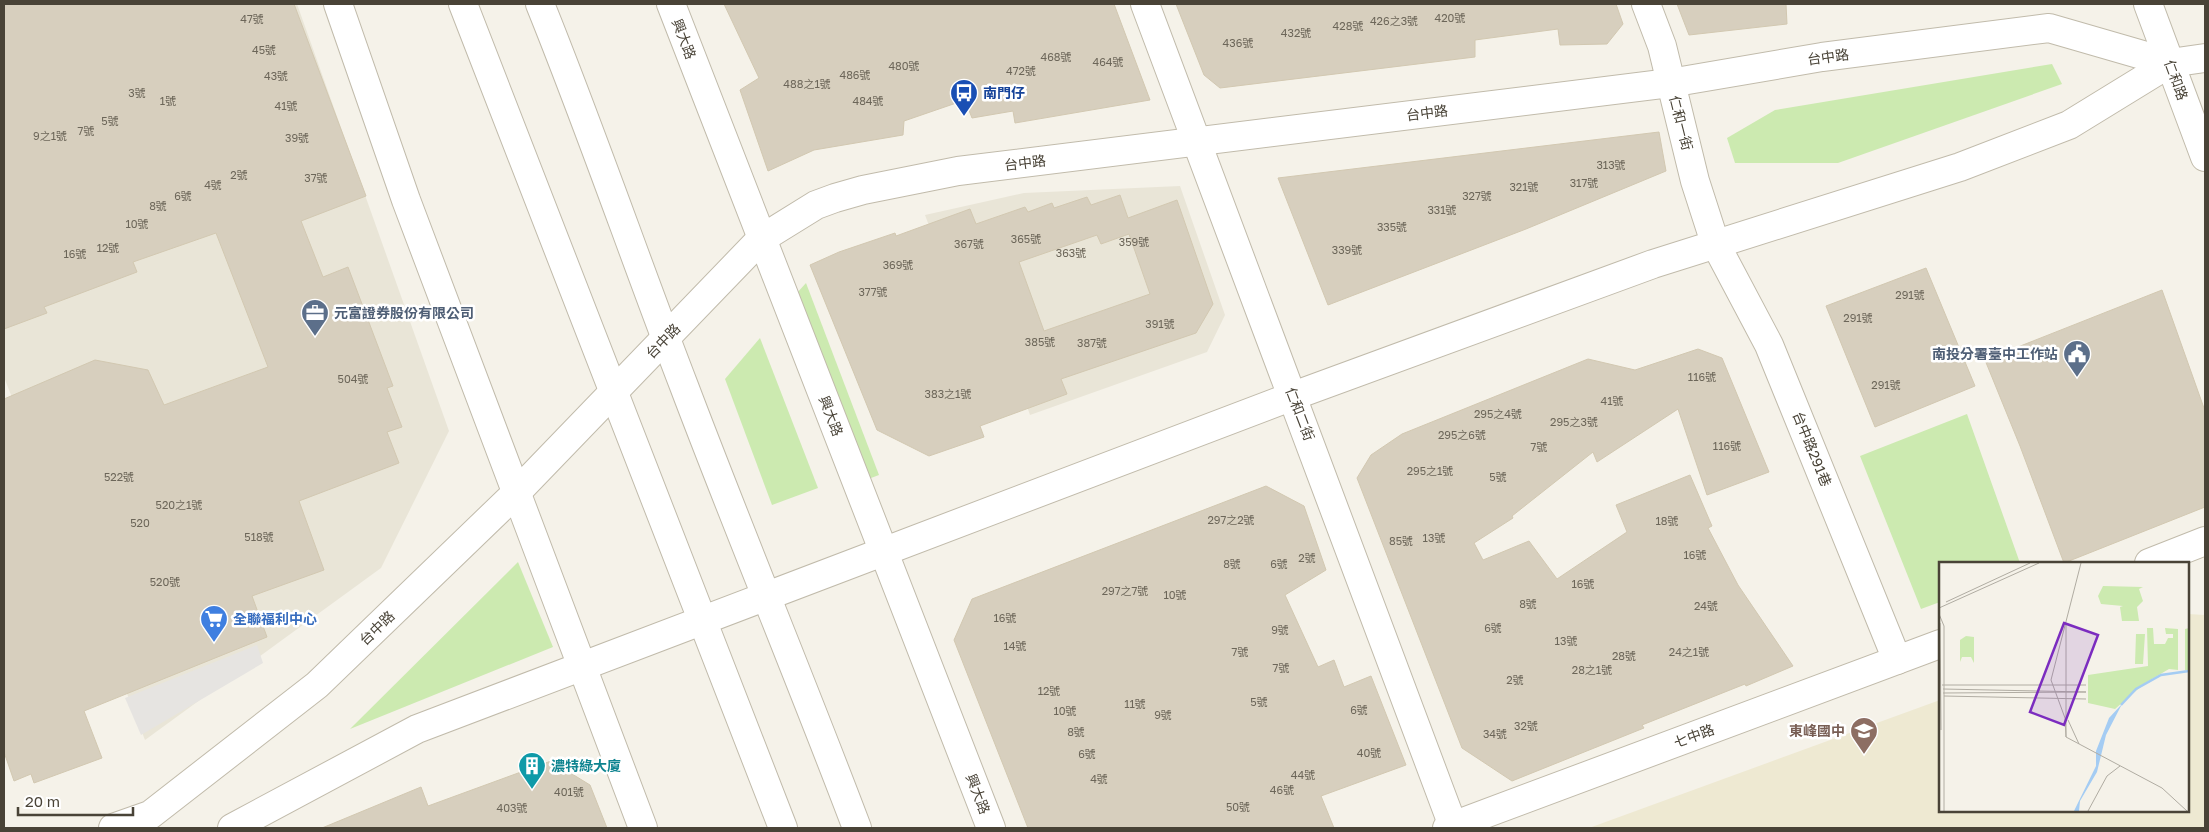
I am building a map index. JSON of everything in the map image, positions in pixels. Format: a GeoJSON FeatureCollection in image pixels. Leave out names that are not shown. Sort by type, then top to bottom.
{"type":"FeatureCollection","features":[{"type":"Feature","properties":{"kind":"street"},"geometry":{"type":"LineString","coordinates":[[338,4],[406,200],[643,828]]}},
{"type":"Feature","properties":{"kind":"street"},"geometry":{"type":"LineString","coordinates":[[463,4],[783,828]]}},
{"type":"Feature","properties":{"kind":"street"},"geometry":{"type":"LineString","coordinates":[[540,4],[570,77],[666,338],[857,828]]}},
{"type":"Feature","properties":{"kind":"street","name":"興大路"},"geometry":{"type":"LineString","coordinates":[[671,4],[991,828]]}},
{"type":"Feature","properties":{"kind":"street","name":"仁和二街"},"geometry":{"type":"LineString","coordinates":[[1145,4],[1294,396],[1450,827]]}},
{"type":"Feature","properties":{"kind":"street","name":"仁和一街"},"geometry":{"type":"LineString","coordinates":[[1646,4],[1662,46],[1695,181],[1715,243]]}},
{"type":"Feature","properties":{"kind":"street","name":"仁和路"},"geometry":{"type":"LineString","coordinates":[[2148,4],[2205,157]]}},
{"type":"Feature","properties":{"kind":"street","name":"台中路"},"geometry":{"type":"LineString","coordinates":[[113,828],[150,815],[317,685],[516,493],[761,239],[816,205],[863,190],[958,171],[1670,84],[1822,57],[2050,28],[2170,63]]}},
{"type":"Feature","properties":{"kind":"street","name":"台中路"},"geometry":{"type":"LineString","coordinates":[[232,828],[418,729],[1294,396],[1653,264],[1960,167],[2069,125],[2170,63],[2205,58]]}},
{"type":"Feature","properties":{"kind":"street","name":"台中路291巷"},"geometry":{"type":"LineString","coordinates":[[1715,243],[1769,345],[1897,660]]}},
{"type":"Feature","properties":{"kind":"street"},"geometry":{"type":"LineString","coordinates":[[2152,562],[2205,541]]}},
{"type":"Feature","properties":{"kind":"street","name":"七中路"},"geometry":{"type":"LineString","coordinates":[[1450,827],[1939,644]]}},
{"type":"Feature","properties":{"kind":"shaded area"},"geometry":{"type":"Polygon","coordinates":[[[4,4],[297,4],[449,431],[381,568],[145,740],[4,377],[4,4]]]}},
{"type":"Feature","properties":{"kind":"shaded area"},"geometry":{"type":"Polygon","coordinates":[[[1180,186],[1225,315],[1207,352],[1030,415],[985,284],[955,295],[925,215],[1024,193],[1180,186]]]}},
{"type":"Feature","properties":{"kind":"shaded area","name":"東峰國中"},"geometry":{"type":"Polygon","coordinates":[[[2189,614],[2205,615],[2205,828],[1589,828],[1939,700],[1939,812],[2189,812],[2189,614]]]}},
{"type":"Feature","properties":{"kind":"shaded area"},"geometry":{"type":"Polygon","coordinates":[[[257,645],[263,663],[141,735],[125,698],[257,645]]]}},
{"type":"Feature","properties":{"kind":"green space"},"geometry":{"type":"Polygon","coordinates":[[[2052,64],[2062,84],[1838,163],[1735,163],[1727,138],[1775,110],[2052,64]]]}},
{"type":"Feature","properties":{"kind":"green space"},"geometry":{"type":"Polygon","coordinates":[[[806,283],[879,475],[855,484],[787,304],[806,283]]]}},
{"type":"Feature","properties":{"kind":"green space"},"geometry":{"type":"Polygon","coordinates":[[[760,338],[818,488],[772,505],[725,379],[760,338]]]}},
{"type":"Feature","properties":{"kind":"green space"},"geometry":{"type":"Polygon","coordinates":[[[1967,414],[2020,562],[1939,562],[1939,602],[1921,609],[1860,456],[1967,414]]]}},
{"type":"Feature","properties":{"kind":"green space"},"geometry":{"type":"Polygon","coordinates":[[[518,562],[553,647],[350,729],[518,562]]]}},
{"type":"Feature","properties":{"kind":"building"},"geometry":{"type":"Polygon","coordinates":[[[4,4],[294,4],[366,196],[301,221],[323,277],[348,267],[393,386],[387,388],[402,427],[387,432],[399,463],[299,501],[324,570],[252,596],[267,637],[84,711],[102,758],[34,783],[31,774],[14,781],[4,752],[4,399],[95,360],[148,370],[164,405],[268,367],[216,233],[133,262],[137,272],[44,307],[47,313],[4,329],[4,4]]]}},
{"type":"Feature","properties":{"kind":"building"},"geometry":{"type":"Polygon","coordinates":[[[724,4],[1114,4],[1150,100],[1015,123],[1013,111],[972,118],[965,100],[904,121],[903,135],[814,150],[768,171],[740,90],[759,78],[724,4]]]}},
{"type":"Feature","properties":{"kind":"building"},"geometry":{"type":"Polygon","coordinates":[[[1176,4],[1616,4],[1623,24],[1607,44],[1560,45],[1558,29],[1475,40],[1475,57],[1220,88],[1204,75],[1176,4]]]}},
{"type":"Feature","properties":{"kind":"building"},"geometry":{"type":"Polygon","coordinates":[[[1677,4],[1786,4],[1787,24],[1689,35],[1677,4]]]}},
{"type":"Feature","properties":{"kind":"building"},"geometry":{"type":"Polygon","coordinates":[[[1659,132],[1666,171],[1526,229],[1328,305],[1278,178],[1659,132]]]}},
{"type":"Feature","properties":{"kind":"building"},"geometry":{"type":"Polygon","coordinates":[[[1120,195],[1128,218],[1177,200],[1213,304],[1196,333],[1061,379],[1067,394],[980,426],[984,437],[929,456],[877,430],[810,265],[839,252],[895,233],[896,236],[970,209],[976,224],[1025,207],[1028,212],[1052,203],[1054,208],[1087,197],[1091,205],[1120,195]],[[1129,234],[1101,244],[1097,235],[1019,262],[1044,331],[1150,294],[1129,234]]]}},
{"type":"Feature","properties":{"kind":"building"},"geometry":{"type":"Polygon","coordinates":[[[1926,268],[1975,386],[1875,427],[1826,306],[1926,268]]]}},
{"type":"Feature","properties":{"kind":"building"},"geometry":{"type":"Polygon","coordinates":[[[2162,290],[2205,411],[2205,507],[2064,562],[1985,360],[2162,290]]]}},
{"type":"Feature","properties":{"kind":"building"},"geometry":{"type":"Polygon","coordinates":[[[1698,349],[1722,358],[1769,472],[1707,495],[1678,409],[1597,462],[1593,452],[1512,516],[1513,518],[1474,543],[1483,560],[1529,541],[1557,579],[1627,532],[1616,505],[1690,475],[1712,526],[1708,528],[1738,585],[1793,666],[1746,686],[1745,684],[1642,725],[1644,728],[1512,781],[1462,748],[1357,478],[1371,455],[1402,434],[1588,359],[1635,370],[1698,349]]]}},
{"type":"Feature","properties":{"kind":"building"},"geometry":{"type":"Polygon","coordinates":[[[1266,486],[1304,506],[1326,570],[1285,595],[1318,667],[1334,660],[1344,687],[1371,676],[1406,765],[1321,796],[1334,828],[1028,828],[954,640],[972,599],[1266,486]]]}},
{"type":"Feature","properties":{"kind":"building","name":"濃特綠大廈"},"geometry":{"type":"Polygon","coordinates":[[[551,761],[590,785],[607,828],[322,828],[421,787],[428,806],[551,761]]]}},
{"type":"Feature","properties":{"kind":"place","name":"南門仔"},"geometry":{"type":"Point","coordinates":[964,117]}},
{"type":"Feature","properties":{"kind":"place","name":"元富證券股份有限公司"},"geometry":{"type":"Point","coordinates":[315,337]}},
{"type":"Feature","properties":{"kind":"place","name":"南投分署臺中工作站"},"geometry":{"type":"Point","coordinates":[2077,378]}},
{"type":"Feature","properties":{"kind":"place","name":"全聯福利中心"},"geometry":{"type":"Point","coordinates":[214,643]}},
{"type":"Feature","properties":{"kind":"place","name":"東峰國中"},"geometry":{"type":"Point","coordinates":[1864,755]}},
{"type":"Feature","properties":{"kind":"place","name":"濃特綠大廈"},"geometry":{"type":"Point","coordinates":[532,790]}}]}
